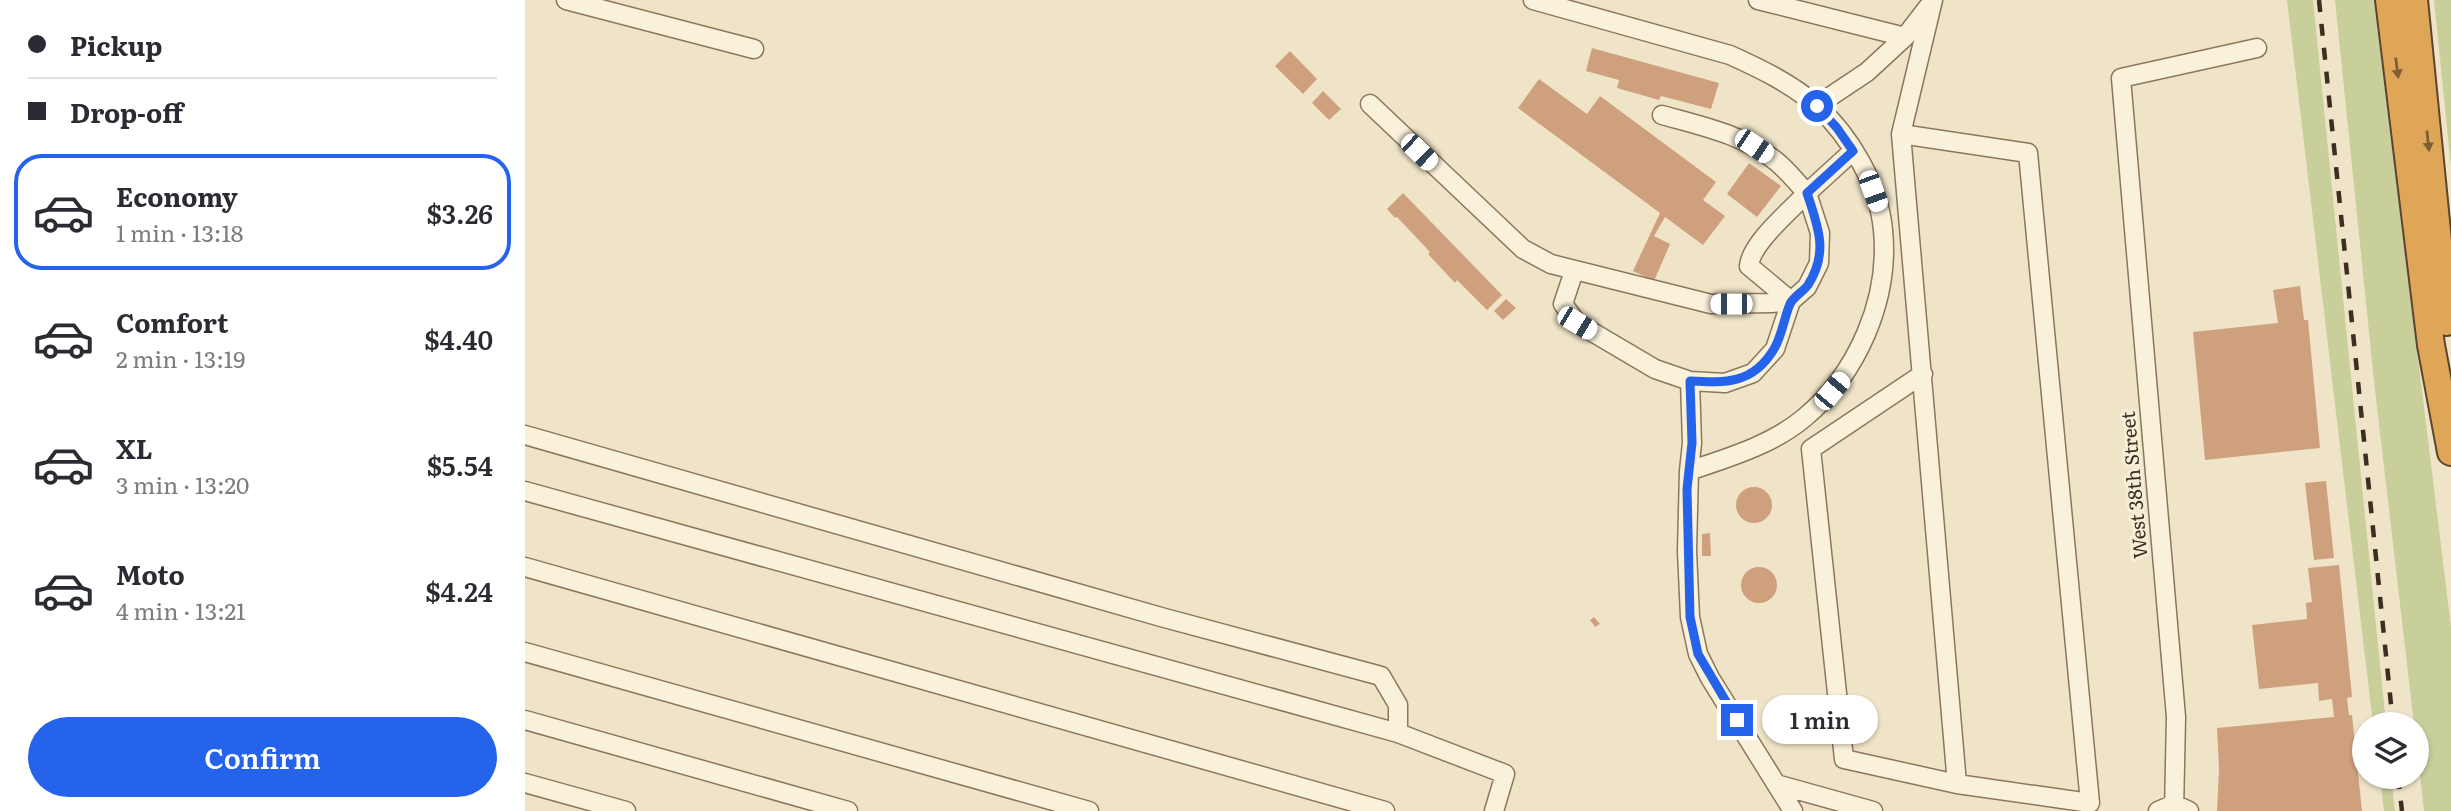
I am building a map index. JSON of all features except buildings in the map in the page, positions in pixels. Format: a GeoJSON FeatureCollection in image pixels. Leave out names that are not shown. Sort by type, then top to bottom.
{"type":"FeatureCollection","features":[{"type":"Feature","properties":{"kind":"highway"},"geometry":{"type":"LineString","coordinates":[[2389,0],[2431,345],[2451,452]]}},
{"type":"Feature","properties":{"kind":"highway"},"geometry":{"type":"LineString","coordinates":[[2414,0],[2451,377]]}},
{"type":"Feature","properties":{"kind":"street"},"geometry":{"type":"LineString","coordinates":[[566,0],[754,49]]}},
{"type":"Feature","properties":{"kind":"street"},"geometry":{"type":"LineString","coordinates":[[1533,0],[1730,55],[1760,69],[1817,106],[1837,128],[1868,177],[1878,205],[1884,253],[1875,307],[1854,359],[1841,380],[1801,421],[1776,436],[1689,471]]}},
{"type":"Feature","properties":{"kind":"street"},"geometry":{"type":"LineString","coordinates":[[1758,0],[1905,37]]}},
{"type":"Feature","properties":{"kind":"street"},"geometry":{"type":"LineString","coordinates":[[1817,106],[1867,72],[1905,37],[1933,0]]}},
{"type":"Feature","properties":{"kind":"street"},"geometry":{"type":"LineString","coordinates":[[1933,0],[1901,134],[1957,783]]}},
{"type":"Feature","properties":{"kind":"street","name":"West 38th Street"},"geometry":{"type":"LineString","coordinates":[[2174,809],[2175,717],[2120,78],[2257,48]]}},
{"type":"Feature","properties":{"kind":"street"},"geometry":{"type":"LineString","coordinates":[[1370,104],[1523,249],[1551,264],[1710,304],[1791,301]]}},
{"type":"Feature","properties":{"kind":"street"},"geometry":{"type":"LineString","coordinates":[[1574,271],[1563,304],[1577,323],[1655,369],[1690,381],[1725,383],[1753,373],[1775,349],[1791,301],[1807,287],[1819,264],[1820,233],[1807,193],[1777,161],[1754,146],[1716,129],[1663,115]]}},
{"type":"Feature","properties":{"kind":"street"},"geometry":{"type":"LineString","coordinates":[[1901,134],[2028,153],[2090,803],[1957,783],[1844,759],[1811,449],[1923,374]]}},
{"type":"Feature","properties":{"kind":"street"},"geometry":{"type":"LineString","coordinates":[[1791,301],[1749,266],[1750,258],[1773,227],[1853,151]]}},
{"type":"Feature","properties":{"kind":"street"},"geometry":{"type":"LineString","coordinates":[[1690,381],[1692,443],[1687,551],[1690,617],[1698,654],[1710,678],[1793,811]]}},
{"type":"Feature","properties":{"kind":"street"},"geometry":{"type":"LineString","coordinates":[[525,435],[1161,617],[1381,676],[1398,705],[1398,733]]}},
{"type":"Feature","properties":{"kind":"street"},"geometry":{"type":"LineString","coordinates":[[525,491],[1398,733],[1505,774],[1495,811]]}},
{"type":"Feature","properties":{"kind":"street"},"geometry":{"type":"LineString","coordinates":[[525,567],[1385,811]]}},
{"type":"Feature","properties":{"kind":"street"},"geometry":{"type":"LineString","coordinates":[[525,652],[1089,811]]}},
{"type":"Feature","properties":{"kind":"street"},"geometry":{"type":"LineString","coordinates":[[525,720],[848,811]]}},
{"type":"Feature","properties":{"kind":"street"},"geometry":{"type":"LineString","coordinates":[[525,783],[626,811]]}},
{"type":"Feature","properties":{"kind":"street"},"geometry":{"type":"LineString","coordinates":[[1776,784],[1873,811]]}},
{"type":"Feature","properties":{"kind":"green space"},"geometry":{"type":"Polygon","coordinates":[[[2287,0],[2313,0],[2385,712],[2372,712],[2287,0]]]}},
{"type":"Feature","properties":{"kind":"green space"},"geometry":{"type":"Polygon","coordinates":[[[2335,0],[2374,0],[2451,627],[2451,811],[2424,811],[2422,789],[2429,789],[2429,712],[2413,712],[2374,381],[2335,0]]]}},
{"type":"Feature","properties":{"kind":"green space"},"geometry":{"type":"Polygon","coordinates":[[[2434,0],[2451,0],[2451,167],[2434,0]]]}},
{"type":"Feature","properties":{"kind":"green space"},"geometry":{"type":"Polygon","coordinates":[[[2381,789],[2392,789],[2395,811],[2384,811],[2381,789]]]}},
{"type":"Feature","properties":{"kind":"railway"},"geometry":{"type":"LineString","coordinates":[[2319,0],[2392,712]]}},
{"type":"Feature","properties":{"kind":"railway"},"geometry":{"type":"LineString","coordinates":[[2399,789],[2402,811]]}},
{"type":"Feature","properties":{"kind":"route"},"geometry":{"type":"LineString","coordinates":[[1737,720],[1698,654],[1690,617],[1687,489],[1692,443],[1690,381],[1725,383],[1753,373],[1775,349],[1791,301],[1807,287],[1819,264],[1820,233],[1807,193],[1853,151],[1817,106]]}}]}
